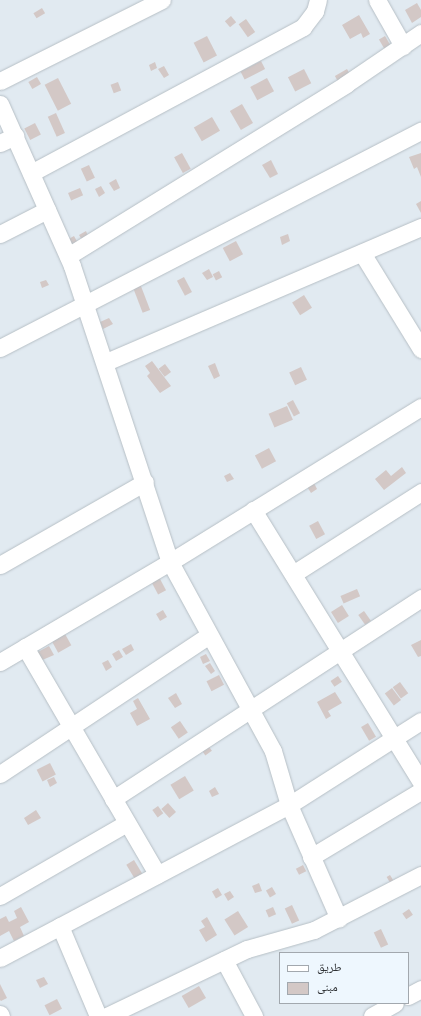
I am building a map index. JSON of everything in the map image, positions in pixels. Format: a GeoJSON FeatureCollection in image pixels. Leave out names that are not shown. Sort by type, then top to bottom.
{"type":"FeatureCollection","features":[{"type":"Feature","properties":{"kind":"street"},"geometry":{"type":"LineString","coordinates":[[0,81],[141,5],[162,0]]}},
{"type":"Feature","properties":{"kind":"street"},"geometry":{"type":"LineString","coordinates":[[31,173],[303,27],[315,11],[318,0]]}},
{"type":"Feature","properties":{"kind":"street"},"geometry":{"type":"LineString","coordinates":[[377,0],[403,46]]}},
{"type":"Feature","properties":{"kind":"street"},"geometry":{"type":"LineString","coordinates":[[68,256],[346,84],[421,33]]}},
{"type":"Feature","properties":{"kind":"street"},"geometry":{"type":"LineString","coordinates":[[0,104],[7,140],[31,173],[68,256],[106,362],[170,562],[208,635],[273,751],[288,805],[339,919]]}},
{"type":"Feature","properties":{"kind":"street"},"geometry":{"type":"LineString","coordinates":[[0,348],[421,131]]}},
{"type":"Feature","properties":{"kind":"street"},"geometry":{"type":"LineString","coordinates":[[0,234],[47,210]]}},
{"type":"Feature","properties":{"kind":"street"},"geometry":{"type":"LineString","coordinates":[[106,362],[421,226]]}},
{"type":"Feature","properties":{"kind":"street"},"geometry":{"type":"LineString","coordinates":[[362,252],[421,349]]}},
{"type":"Feature","properties":{"kind":"street"},"geometry":{"type":"LineString","coordinates":[[0,662],[170,562],[421,407]]}},
{"type":"Feature","properties":{"kind":"street"},"geometry":{"type":"LineString","coordinates":[[0,565],[145,482]]}},
{"type":"Feature","properties":{"kind":"street"},"geometry":{"type":"LineString","coordinates":[[293,574],[421,492]]}},
{"type":"Feature","properties":{"kind":"street"},"geometry":{"type":"LineString","coordinates":[[254,510],[421,782]]}},
{"type":"Feature","properties":{"kind":"street"},"geometry":{"type":"LineString","coordinates":[[113,799],[341,652],[421,598]]}},
{"type":"Feature","properties":{"kind":"street"},"geometry":{"type":"LineString","coordinates":[[0,774],[208,635]]}},
{"type":"Feature","properties":{"kind":"street"},"geometry":{"type":"LineString","coordinates":[[25,647],[70,727],[158,874]]}},
{"type":"Feature","properties":{"kind":"street"},"geometry":{"type":"LineString","coordinates":[[0,958],[288,805],[421,721]]}},
{"type":"Feature","properties":{"kind":"street"},"geometry":{"type":"LineString","coordinates":[[312,857],[421,791]]}},
{"type":"Feature","properties":{"kind":"street"},"geometry":{"type":"LineString","coordinates":[[0,896],[127,823]]}},
{"type":"Feature","properties":{"kind":"street"},"geometry":{"type":"LineString","coordinates":[[107,1016],[247,949],[314,930],[339,919],[421,875]]}},
{"type":"Feature","properties":{"kind":"street"},"geometry":{"type":"LineString","coordinates":[[60,926],[98,1016]]}},
{"type":"Feature","properties":{"kind":"street"},"geometry":{"type":"LineString","coordinates":[[224,960],[253,1016]]}},
{"type":"Feature","properties":{"kind":"street"},"geometry":{"type":"LineString","coordinates":[[409,995],[421,989]]}},
{"type":"Feature","properties":{"kind":"street"},"geometry":{"type":"LineString","coordinates":[[372,1016],[393,1004]]}},
{"type":"Feature","properties":{"kind":"building"},"geometry":{"type":"Polygon","coordinates":[[[417,3],[421,10],[421,17],[412,23],[405,10],[417,3]]]}},
{"type":"Feature","properties":{"kind":"building"},"geometry":{"type":"Polygon","coordinates":[[[42,8],[45,13],[37,18],[33,13],[42,8]]]}},
{"type":"Feature","properties":{"kind":"building"},"geometry":{"type":"Polygon","coordinates":[[[359,15],[370,34],[363,38],[361,33],[350,39],[342,25],[359,15]]]}},
{"type":"Feature","properties":{"kind":"building"},"geometry":{"type":"Polygon","coordinates":[[[231,16],[236,22],[230,27],[225,21],[231,16]]]}},
{"type":"Feature","properties":{"kind":"building"},"geometry":{"type":"Polygon","coordinates":[[[246,19],[255,32],[248,37],[239,24],[246,19]]]}},
{"type":"Feature","properties":{"kind":"building"},"geometry":{"type":"Polygon","coordinates":[[[207,36],[217,56],[204,62],[194,43],[207,36]]]}},
{"type":"Feature","properties":{"kind":"building"},"geometry":{"type":"Polygon","coordinates":[[[385,36],[392,48],[386,52],[379,40],[385,36]]]}},
{"type":"Feature","properties":{"kind":"building"},"geometry":{"type":"Polygon","coordinates":[[[261,61],[265,69],[245,79],[241,71],[261,61]]]}},
{"type":"Feature","properties":{"kind":"building"},"geometry":{"type":"Polygon","coordinates":[[[155,62],[157,68],[151,71],[149,65],[155,62]]]}},
{"type":"Feature","properties":{"kind":"building"},"geometry":{"type":"Polygon","coordinates":[[[164,66],[169,75],[164,78],[158,69],[164,66]]]}},
{"type":"Feature","properties":{"kind":"building"},"geometry":{"type":"Polygon","coordinates":[[[304,69],[311,83],[295,91],[288,77],[304,69]]]}},
{"type":"Feature","properties":{"kind":"building"},"geometry":{"type":"Polygon","coordinates":[[[347,69],[351,76],[339,83],[335,76],[347,69]]]}},
{"type":"Feature","properties":{"kind":"building"},"geometry":{"type":"Polygon","coordinates":[[[37,77],[41,84],[32,89],[28,82],[37,77]]]}},
{"type":"Feature","properties":{"kind":"building"},"geometry":{"type":"Polygon","coordinates":[[[58,78],[71,104],[58,111],[45,85],[58,78]]]}},
{"type":"Feature","properties":{"kind":"building"},"geometry":{"type":"Polygon","coordinates":[[[267,78],[274,91],[257,100],[250,87],[267,78]]]}},
{"type":"Feature","properties":{"kind":"building"},"geometry":{"type":"Polygon","coordinates":[[[118,82],[121,90],[114,93],[111,85],[118,82]]]}},
{"type":"Feature","properties":{"kind":"building"},"geometry":{"type":"Polygon","coordinates":[[[242,104],[253,123],[241,130],[230,111],[242,104]]]}},
{"type":"Feature","properties":{"kind":"building"},"geometry":{"type":"Polygon","coordinates":[[[56,113],[65,133],[57,137],[48,117],[56,113]]]}},
{"type":"Feature","properties":{"kind":"building"},"geometry":{"type":"Polygon","coordinates":[[[212,117],[220,131],[202,141],[194,128],[212,117]]]}},
{"type":"Feature","properties":{"kind":"building"},"geometry":{"type":"Polygon","coordinates":[[[35,123],[41,135],[30,140],[24,128],[35,123]]]}},
{"type":"Feature","properties":{"kind":"building"},"geometry":{"type":"Polygon","coordinates":[[[182,153],[191,169],[183,173],[174,157],[182,153]]]}},
{"type":"Feature","properties":{"kind":"building"},"geometry":{"type":"Polygon","coordinates":[[[421,153],[421,177],[417,167],[414,169],[409,157],[421,153]]]}},
{"type":"Feature","properties":{"kind":"building"},"geometry":{"type":"Polygon","coordinates":[[[271,160],[278,174],[270,178],[262,165],[271,160]]]}},
{"type":"Feature","properties":{"kind":"building"},"geometry":{"type":"Polygon","coordinates":[[[89,165],[95,178],[87,181],[81,169],[89,165]]]}},
{"type":"Feature","properties":{"kind":"building"},"geometry":{"type":"Polygon","coordinates":[[[116,179],[120,188],[114,191],[109,183],[116,179]]]}},
{"type":"Feature","properties":{"kind":"building"},"geometry":{"type":"Polygon","coordinates":[[[101,186],[105,193],[99,197],[95,189],[101,186]]]}},
{"type":"Feature","properties":{"kind":"building"},"geometry":{"type":"Polygon","coordinates":[[[80,188],[83,195],[71,200],[68,193],[80,188]]]}},
{"type":"Feature","properties":{"kind":"building"},"geometry":{"type":"Polygon","coordinates":[[[421,201],[421,213],[416,204],[421,201]]]}},
{"type":"Feature","properties":{"kind":"building"},"geometry":{"type":"Polygon","coordinates":[[[86,231],[88,236],[82,240],[79,235],[86,231]]]}},
{"type":"Feature","properties":{"kind":"building"},"geometry":{"type":"Polygon","coordinates":[[[288,234],[290,241],[282,245],[280,237],[288,234]]]}},
{"type":"Feature","properties":{"kind":"building"},"geometry":{"type":"Polygon","coordinates":[[[74,236],[78,243],[71,246],[67,240],[74,236]]]}},
{"type":"Feature","properties":{"kind":"building"},"geometry":{"type":"Polygon","coordinates":[[[236,241],[243,254],[230,261],[223,248],[236,241]]]}},
{"type":"Feature","properties":{"kind":"building"},"geometry":{"type":"Polygon","coordinates":[[[209,269],[213,277],[207,280],[202,273],[209,269]]]}},
{"type":"Feature","properties":{"kind":"building"},"geometry":{"type":"Polygon","coordinates":[[[219,271],[222,277],[216,280],[213,274],[219,271]]]}},
{"type":"Feature","properties":{"kind":"building"},"geometry":{"type":"Polygon","coordinates":[[[184,277],[192,292],[185,296],[177,281],[184,277]]]}},
{"type":"Feature","properties":{"kind":"building"},"geometry":{"type":"Polygon","coordinates":[[[46,280],[49,285],[42,288],[40,282],[46,280]]]}},
{"type":"Feature","properties":{"kind":"building"},"geometry":{"type":"Polygon","coordinates":[[[139,281],[150,310],[143,313],[132,284],[139,281]]]}},
{"type":"Feature","properties":{"kind":"building"},"geometry":{"type":"Polygon","coordinates":[[[304,295],[312,308],[300,315],[292,302],[304,295]]]}},
{"type":"Feature","properties":{"kind":"building"},"geometry":{"type":"Polygon","coordinates":[[[109,318],[113,324],[103,329],[100,322],[109,318]]]}},
{"type":"Feature","properties":{"kind":"building"},"geometry":{"type":"Polygon","coordinates":[[[152,361],[171,386],[160,393],[147,376],[150,373],[145,366],[152,361]]]}},
{"type":"Feature","properties":{"kind":"building"},"geometry":{"type":"Polygon","coordinates":[[[215,363],[220,376],[214,379],[208,366],[215,363]]]}},
{"type":"Feature","properties":{"kind":"building"},"geometry":{"type":"Polygon","coordinates":[[[165,364],[171,372],[165,377],[159,369],[165,364]]]}},
{"type":"Feature","properties":{"kind":"building"},"geometry":{"type":"Polygon","coordinates":[[[301,367],[307,380],[295,385],[289,372],[301,367]]]}},
{"type":"Feature","properties":{"kind":"building"},"geometry":{"type":"Polygon","coordinates":[[[293,400],[300,413],[294,417],[287,403],[293,400]]]}},
{"type":"Feature","properties":{"kind":"building"},"geometry":{"type":"Polygon","coordinates":[[[287,406],[293,420],[274,428],[269,414],[287,406]]]}},
{"type":"Feature","properties":{"kind":"building"},"geometry":{"type":"Polygon","coordinates":[[[269,448],[276,461],[262,469],[255,456],[269,448]]]}},
{"type":"Feature","properties":{"kind":"building"},"geometry":{"type":"Polygon","coordinates":[[[402,467],[406,473],[384,490],[375,479],[386,470],[391,476],[402,467]]]}},
{"type":"Feature","properties":{"kind":"building"},"geometry":{"type":"Polygon","coordinates":[[[230,473],[234,479],[227,482],[224,476],[230,473]]]}},
{"type":"Feature","properties":{"kind":"building"},"geometry":{"type":"Polygon","coordinates":[[[313,481],[317,489],[311,493],[306,485],[313,481]]]}},
{"type":"Feature","properties":{"kind":"building"},"geometry":{"type":"Polygon","coordinates":[[[318,521],[325,534],[316,539],[309,526],[318,521]]]}},
{"type":"Feature","properties":{"kind":"building"},"geometry":{"type":"Polygon","coordinates":[[[159,577],[166,590],[158,594],[151,581],[159,577]]]}},
{"type":"Feature","properties":{"kind":"building"},"geometry":{"type":"Polygon","coordinates":[[[357,589],[360,596],[344,603],[340,596],[357,589]]]}},
{"type":"Feature","properties":{"kind":"building"},"geometry":{"type":"Polygon","coordinates":[[[342,605],[349,616],[338,623],[331,612],[342,605]]]}},
{"type":"Feature","properties":{"kind":"building"},"geometry":{"type":"Polygon","coordinates":[[[163,610],[167,617],[160,621],[156,614],[163,610]]]}},
{"type":"Feature","properties":{"kind":"building"},"geometry":{"type":"Polygon","coordinates":[[[364,611],[371,621],[365,625],[358,615],[364,611]]]}},
{"type":"Feature","properties":{"kind":"building"},"geometry":{"type":"Polygon","coordinates":[[[65,634],[71,645],[58,653],[52,641],[65,634]]]}},
{"type":"Feature","properties":{"kind":"building"},"geometry":{"type":"Polygon","coordinates":[[[421,640],[421,656],[418,657],[411,645],[421,640]]]}},
{"type":"Feature","properties":{"kind":"building"},"geometry":{"type":"Polygon","coordinates":[[[131,644],[134,650],[126,655],[122,649],[131,644]]]}},
{"type":"Feature","properties":{"kind":"building"},"geometry":{"type":"Polygon","coordinates":[[[49,646],[54,655],[40,661],[36,653],[49,646]]]}},
{"type":"Feature","properties":{"kind":"building"},"geometry":{"type":"Polygon","coordinates":[[[119,650],[123,657],[116,661],[112,654],[119,650]]]}},
{"type":"Feature","properties":{"kind":"building"},"geometry":{"type":"Polygon","coordinates":[[[206,654],[210,661],[203,664],[200,657],[206,654]]]}},
{"type":"Feature","properties":{"kind":"building"},"geometry":{"type":"Polygon","coordinates":[[[108,660],[112,667],[106,671],[102,663],[108,660]]]}},
{"type":"Feature","properties":{"kind":"building"},"geometry":{"type":"Polygon","coordinates":[[[210,663],[215,671],[211,674],[205,666],[210,663]]]}},
{"type":"Feature","properties":{"kind":"building"},"geometry":{"type":"Polygon","coordinates":[[[219,675],[224,685],[212,691],[207,681],[219,675]]]}},
{"type":"Feature","properties":{"kind":"building"},"geometry":{"type":"Polygon","coordinates":[[[338,676],[342,682],[334,687],[331,681],[338,676]]]}},
{"type":"Feature","properties":{"kind":"building"},"geometry":{"type":"Polygon","coordinates":[[[400,682],[408,693],[401,699],[393,687],[400,682]]]}},
{"type":"Feature","properties":{"kind":"building"},"geometry":{"type":"Polygon","coordinates":[[[392,688],[401,700],[394,705],[385,693],[392,688]]]}},
{"type":"Feature","properties":{"kind":"building"},"geometry":{"type":"Polygon","coordinates":[[[335,692],[342,703],[328,711],[331,716],[326,719],[317,702],[335,692]]]}},
{"type":"Feature","properties":{"kind":"building"},"geometry":{"type":"Polygon","coordinates":[[[176,693],[182,704],[175,708],[168,698],[176,693]]]}},
{"type":"Feature","properties":{"kind":"building"},"geometry":{"type":"Polygon","coordinates":[[[138,698],[150,719],[137,726],[130,713],[137,709],[133,701],[138,698]]]}},
{"type":"Feature","properties":{"kind":"building"},"geometry":{"type":"Polygon","coordinates":[[[180,721],[188,733],[179,739],[171,727],[180,721]]]}},
{"type":"Feature","properties":{"kind":"building"},"geometry":{"type":"Polygon","coordinates":[[[368,723],[376,737],[369,741],[361,727],[368,723]]]}},
{"type":"Feature","properties":{"kind":"building"},"geometry":{"type":"Polygon","coordinates":[[[205,741],[212,751],[205,755],[198,746],[205,741]]]}},
{"type":"Feature","properties":{"kind":"building"},"geometry":{"type":"Polygon","coordinates":[[[50,763],[56,775],[43,781],[37,770],[50,763]]]}},
{"type":"Feature","properties":{"kind":"building"},"geometry":{"type":"Polygon","coordinates":[[[185,776],[194,791],[179,799],[170,785],[185,776]]]}},
{"type":"Feature","properties":{"kind":"building"},"geometry":{"type":"Polygon","coordinates":[[[54,777],[57,783],[50,787],[47,780],[54,777]]]}},
{"type":"Feature","properties":{"kind":"building"},"geometry":{"type":"Polygon","coordinates":[[[215,787],[219,794],[212,797],[209,791],[215,787]]]}},
{"type":"Feature","properties":{"kind":"building"},"geometry":{"type":"Polygon","coordinates":[[[168,803],[176,812],[169,818],[161,809],[168,803]]]}},
{"type":"Feature","properties":{"kind":"building"},"geometry":{"type":"Polygon","coordinates":[[[158,806],[163,813],[158,817],[152,810],[158,806]]]}},
{"type":"Feature","properties":{"kind":"building"},"geometry":{"type":"Polygon","coordinates":[[[36,810],[41,818],[28,825],[24,818],[36,810]]]}},
{"type":"Feature","properties":{"kind":"building"},"geometry":{"type":"Polygon","coordinates":[[[134,860],[143,875],[135,879],[126,865],[134,860]]]}},
{"type":"Feature","properties":{"kind":"building"},"geometry":{"type":"Polygon","coordinates":[[[303,865],[306,871],[299,875],[296,869],[303,865]]]}},
{"type":"Feature","properties":{"kind":"building"},"geometry":{"type":"Polygon","coordinates":[[[390,875],[395,883],[391,885],[387,877],[390,875]]]}},
{"type":"Feature","properties":{"kind":"building"},"geometry":{"type":"Polygon","coordinates":[[[259,883],[262,891],[255,893],[252,886],[259,883]]]}},
{"type":"Feature","properties":{"kind":"building"},"geometry":{"type":"Polygon","coordinates":[[[272,887],[276,894],[270,897],[266,890],[272,887]]]}},
{"type":"Feature","properties":{"kind":"building"},"geometry":{"type":"Polygon","coordinates":[[[218,888],[222,895],[216,898],[212,892],[218,888]]]}},
{"type":"Feature","properties":{"kind":"building"},"geometry":{"type":"Polygon","coordinates":[[[230,891],[234,897],[228,901],[224,894],[230,891]]]}},
{"type":"Feature","properties":{"kind":"building"},"geometry":{"type":"Polygon","coordinates":[[[292,905],[299,920],[292,924],[285,908],[292,905]]]}},
{"type":"Feature","properties":{"kind":"building"},"geometry":{"type":"Polygon","coordinates":[[[21,907],[29,922],[20,927],[24,936],[14,941],[9,931],[0,936],[0,919],[6,916],[9,922],[17,918],[14,911],[21,907]]]}},
{"type":"Feature","properties":{"kind":"building"},"geometry":{"type":"Polygon","coordinates":[[[273,907],[276,914],[269,917],[266,910],[273,907]]]}},
{"type":"Feature","properties":{"kind":"building"},"geometry":{"type":"Polygon","coordinates":[[[409,909],[413,915],[406,919],[402,913],[409,909]]]}},
{"type":"Feature","properties":{"kind":"building"},"geometry":{"type":"Polygon","coordinates":[[[238,911],[248,927],[234,936],[224,919],[238,911]]]}},
{"type":"Feature","properties":{"kind":"building"},"geometry":{"type":"Polygon","coordinates":[[[207,917],[217,935],[206,942],[199,930],[205,927],[201,921],[207,917]]]}},
{"type":"Feature","properties":{"kind":"building"},"geometry":{"type":"Polygon","coordinates":[[[381,929],[388,944],[381,948],[374,932],[381,929]]]}},
{"type":"Feature","properties":{"kind":"building"},"geometry":{"type":"Polygon","coordinates":[[[44,977],[48,984],[40,988],[36,980],[44,977]]]}},
{"type":"Feature","properties":{"kind":"building"},"geometry":{"type":"Polygon","coordinates":[[[0,984],[7,998],[1,1001],[0,1000],[0,984]]]}},
{"type":"Feature","properties":{"kind":"building"},"geometry":{"type":"Polygon","coordinates":[[[199,986],[206,998],[189,1008],[182,996],[199,986]]]}},
{"type":"Feature","properties":{"kind":"building"},"geometry":{"type":"Polygon","coordinates":[[[57,999],[62,1009],[50,1015],[45,1005],[57,999]]]}}]}
